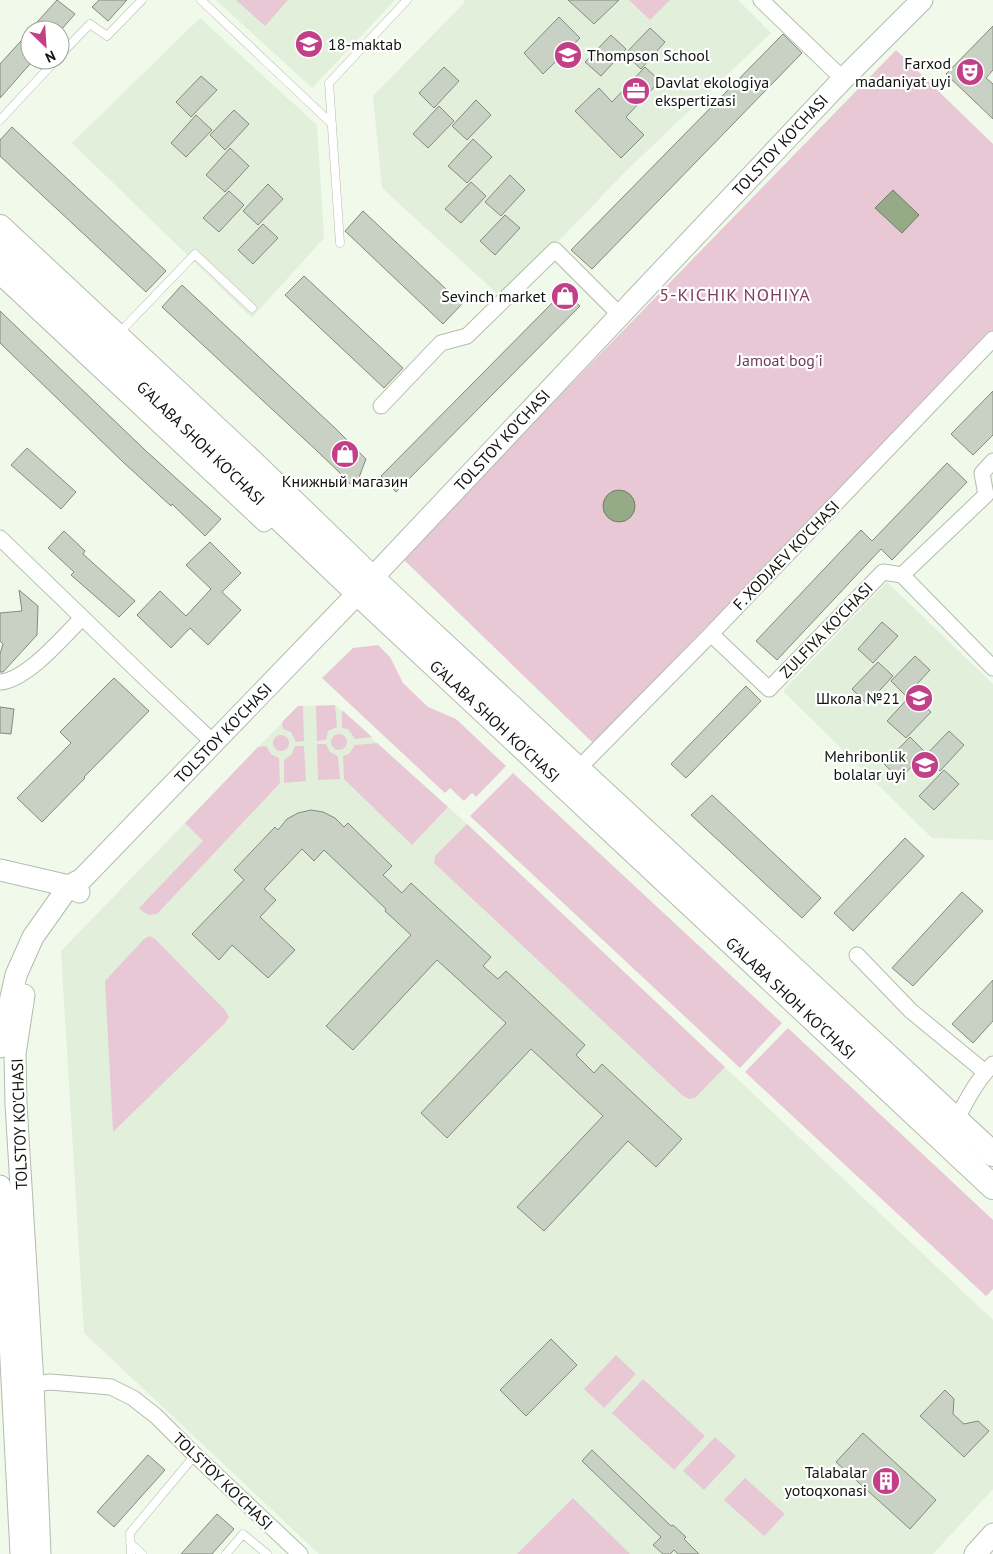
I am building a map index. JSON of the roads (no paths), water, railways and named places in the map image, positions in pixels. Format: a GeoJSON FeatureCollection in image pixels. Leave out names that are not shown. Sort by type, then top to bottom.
{"type":"FeatureCollection","features":[{"type":"Feature","properties":{"kind":"main road","name":"TOLSTOY KO'CHASI"},"geometry":{"type":"LineString","coordinates":[[0,1040],[16,974],[33,937],[73,891],[365,586],[843,79],[922,0]]}},
{"type":"Feature","properties":{"kind":"main road","name":"G'ALABA SHOH KO'CHASI"},"geometry":{"type":"LineString","coordinates":[[0,227],[252,462],[365,586],[993,1187]]}},
{"type":"Feature","properties":{"kind":"main road","name":"G'ALABA SHOH KO'CHASI"},"geometry":{"type":"LineString","coordinates":[[0,253],[276,515],[365,586],[578,768],[993,1154]]}},
{"type":"Feature","properties":{"kind":"main road"},"geometry":{"type":"LineString","coordinates":[[0,870],[73,891]]}},
{"type":"Feature","properties":{"kind":"main road"},"geometry":{"type":"LineString","coordinates":[[0,884],[73,891]]}},
{"type":"Feature","properties":{"kind":"main road","name":"TOLSTOY KO'CHASI"},"geometry":{"type":"LineString","coordinates":[[40,1554],[15,1054],[24,994],[43,946],[73,891]]}},
{"type":"Feature","properties":{"kind":"main road","name":"TOLSTOY KO'CHASI"},"geometry":{"type":"LineString","coordinates":[[0,1186],[9,1392],[21,1554]]}},
{"type":"Feature","properties":{"kind":"main road"},"geometry":{"type":"LineString","coordinates":[[975,1554],[993,1534]]}},
{"type":"Feature","properties":{"kind":"street"},"geometry":{"type":"LineString","coordinates":[[768,2],[843,79]]}},
{"type":"Feature","properties":{"kind":"street"},"geometry":{"type":"LineString","coordinates":[[381,406],[441,343],[467,336],[555,250],[620,315]]}},
{"type":"Feature","properties":{"kind":"street"},"geometry":{"type":"LineString","coordinates":[[0,277],[264,524],[276,515]]}},
{"type":"Feature","properties":{"kind":"street","name":"F. XODJAEV KO'CHASI"},"geometry":{"type":"LineString","coordinates":[[578,768],[711,634],[993,339]]}},
{"type":"Feature","properties":{"kind":"street"},"geometry":{"type":"LineString","coordinates":[[993,461],[982,473],[986,495],[902,574],[993,668]]}},
{"type":"Feature","properties":{"kind":"street"},"geometry":{"type":"LineString","coordinates":[[0,538],[214,742]]}},
{"type":"Feature","properties":{"kind":"street","name":"ZULFIYA KO'CHASI"},"geometry":{"type":"LineString","coordinates":[[711,634],[769,689],[883,572],[902,574]]}},
{"type":"Feature","properties":{"kind":"street"},"geometry":{"type":"LineString","coordinates":[[0,682],[25,672],[82,618]]}},
{"type":"Feature","properties":{"kind":"street"},"geometry":{"type":"LineString","coordinates":[[857,955],[911,1010],[989,1068],[969,1094],[957,1119]]}},
{"type":"Feature","properties":{"kind":"street","name":"TOLSTOY KO'CHASI"},"geometry":{"type":"LineString","coordinates":[[33,1384],[50,1382],[111,1387],[134,1398],[156,1416],[195,1456],[300,1554]]}},
{"type":"Feature","properties":{"kind":"lane"},"geometry":{"type":"LineString","coordinates":[[70,45],[90,24],[107,36],[142,0]]}},
{"type":"Feature","properties":{"kind":"lane"},"geometry":{"type":"LineString","coordinates":[[202,0],[332,124]]}},
{"type":"Feature","properties":{"kind":"lane"},"geometry":{"type":"LineString","coordinates":[[340,243],[328,82],[407,0]]}},
{"type":"Feature","properties":{"kind":"lane"},"geometry":{"type":"LineString","coordinates":[[0,120],[47,70]]}},
{"type":"Feature","properties":{"kind":"lane"},"geometry":{"type":"LineString","coordinates":[[116,337],[195,254],[252,308]]}},
{"type":"Feature","properties":{"kind":"lane"},"geometry":{"type":"LineString","coordinates":[[131,1554],[130,1533],[195,1456]]}},
{"type":"Feature","properties":{"kind":"lane"},"geometry":{"type":"LineString","coordinates":[[226,1554],[243,1534],[267,1554]]}},
{"type":"Feature","properties":{"kind":"lane"},"geometry":{"type":"LineString","coordinates":[[130,1543],[142,1554]]}},
{"type":"Feature","properties":{"kind":"place","name":"18-maktab"},"geometry":{"type":"Point","coordinates":[309,44]}},
{"type":"Feature","properties":{"kind":"place","name":"Thompson School"},"geometry":{"type":"Point","coordinates":[568,55]}},
{"type":"Feature","properties":{"kind":"place","name":"Farxod madaniyat uyi"},"geometry":{"type":"Point","coordinates":[970,72]}},
{"type":"Feature","properties":{"kind":"place","name":"Davlat ekologiya ekspertizasi"},"geometry":{"type":"Point","coordinates":[636,91]}},
{"type":"Feature","properties":{"kind":"place","name":"Sevinch market"},"geometry":{"type":"Point","coordinates":[565,296]}},
{"type":"Feature","properties":{"kind":"place","name":"Книжный магазин"},"geometry":{"type":"Point","coordinates":[345,454]}},
{"type":"Feature","properties":{"kind":"place","name":"Школа №21"},"geometry":{"type":"Point","coordinates":[919,698]}},
{"type":"Feature","properties":{"kind":"place","name":"Mehribonlik bolalar uyi"},"geometry":{"type":"Point","coordinates":[925,765]}},
{"type":"Feature","properties":{"kind":"place","name":"Talabalar yotoqxonasi"},"geometry":{"type":"Point","coordinates":[886,1481]}},
{"type":"Feature","properties":{"kind":"district","name":"5-KICHIK NOHIYA"},"geometry":{"type":"Point","coordinates":[735,294]}},
{"type":"Feature","properties":{"kind":"park label","name":"Jamoat bog'i"},"geometry":{"type":"Point","coordinates":[780,360]}}]}
